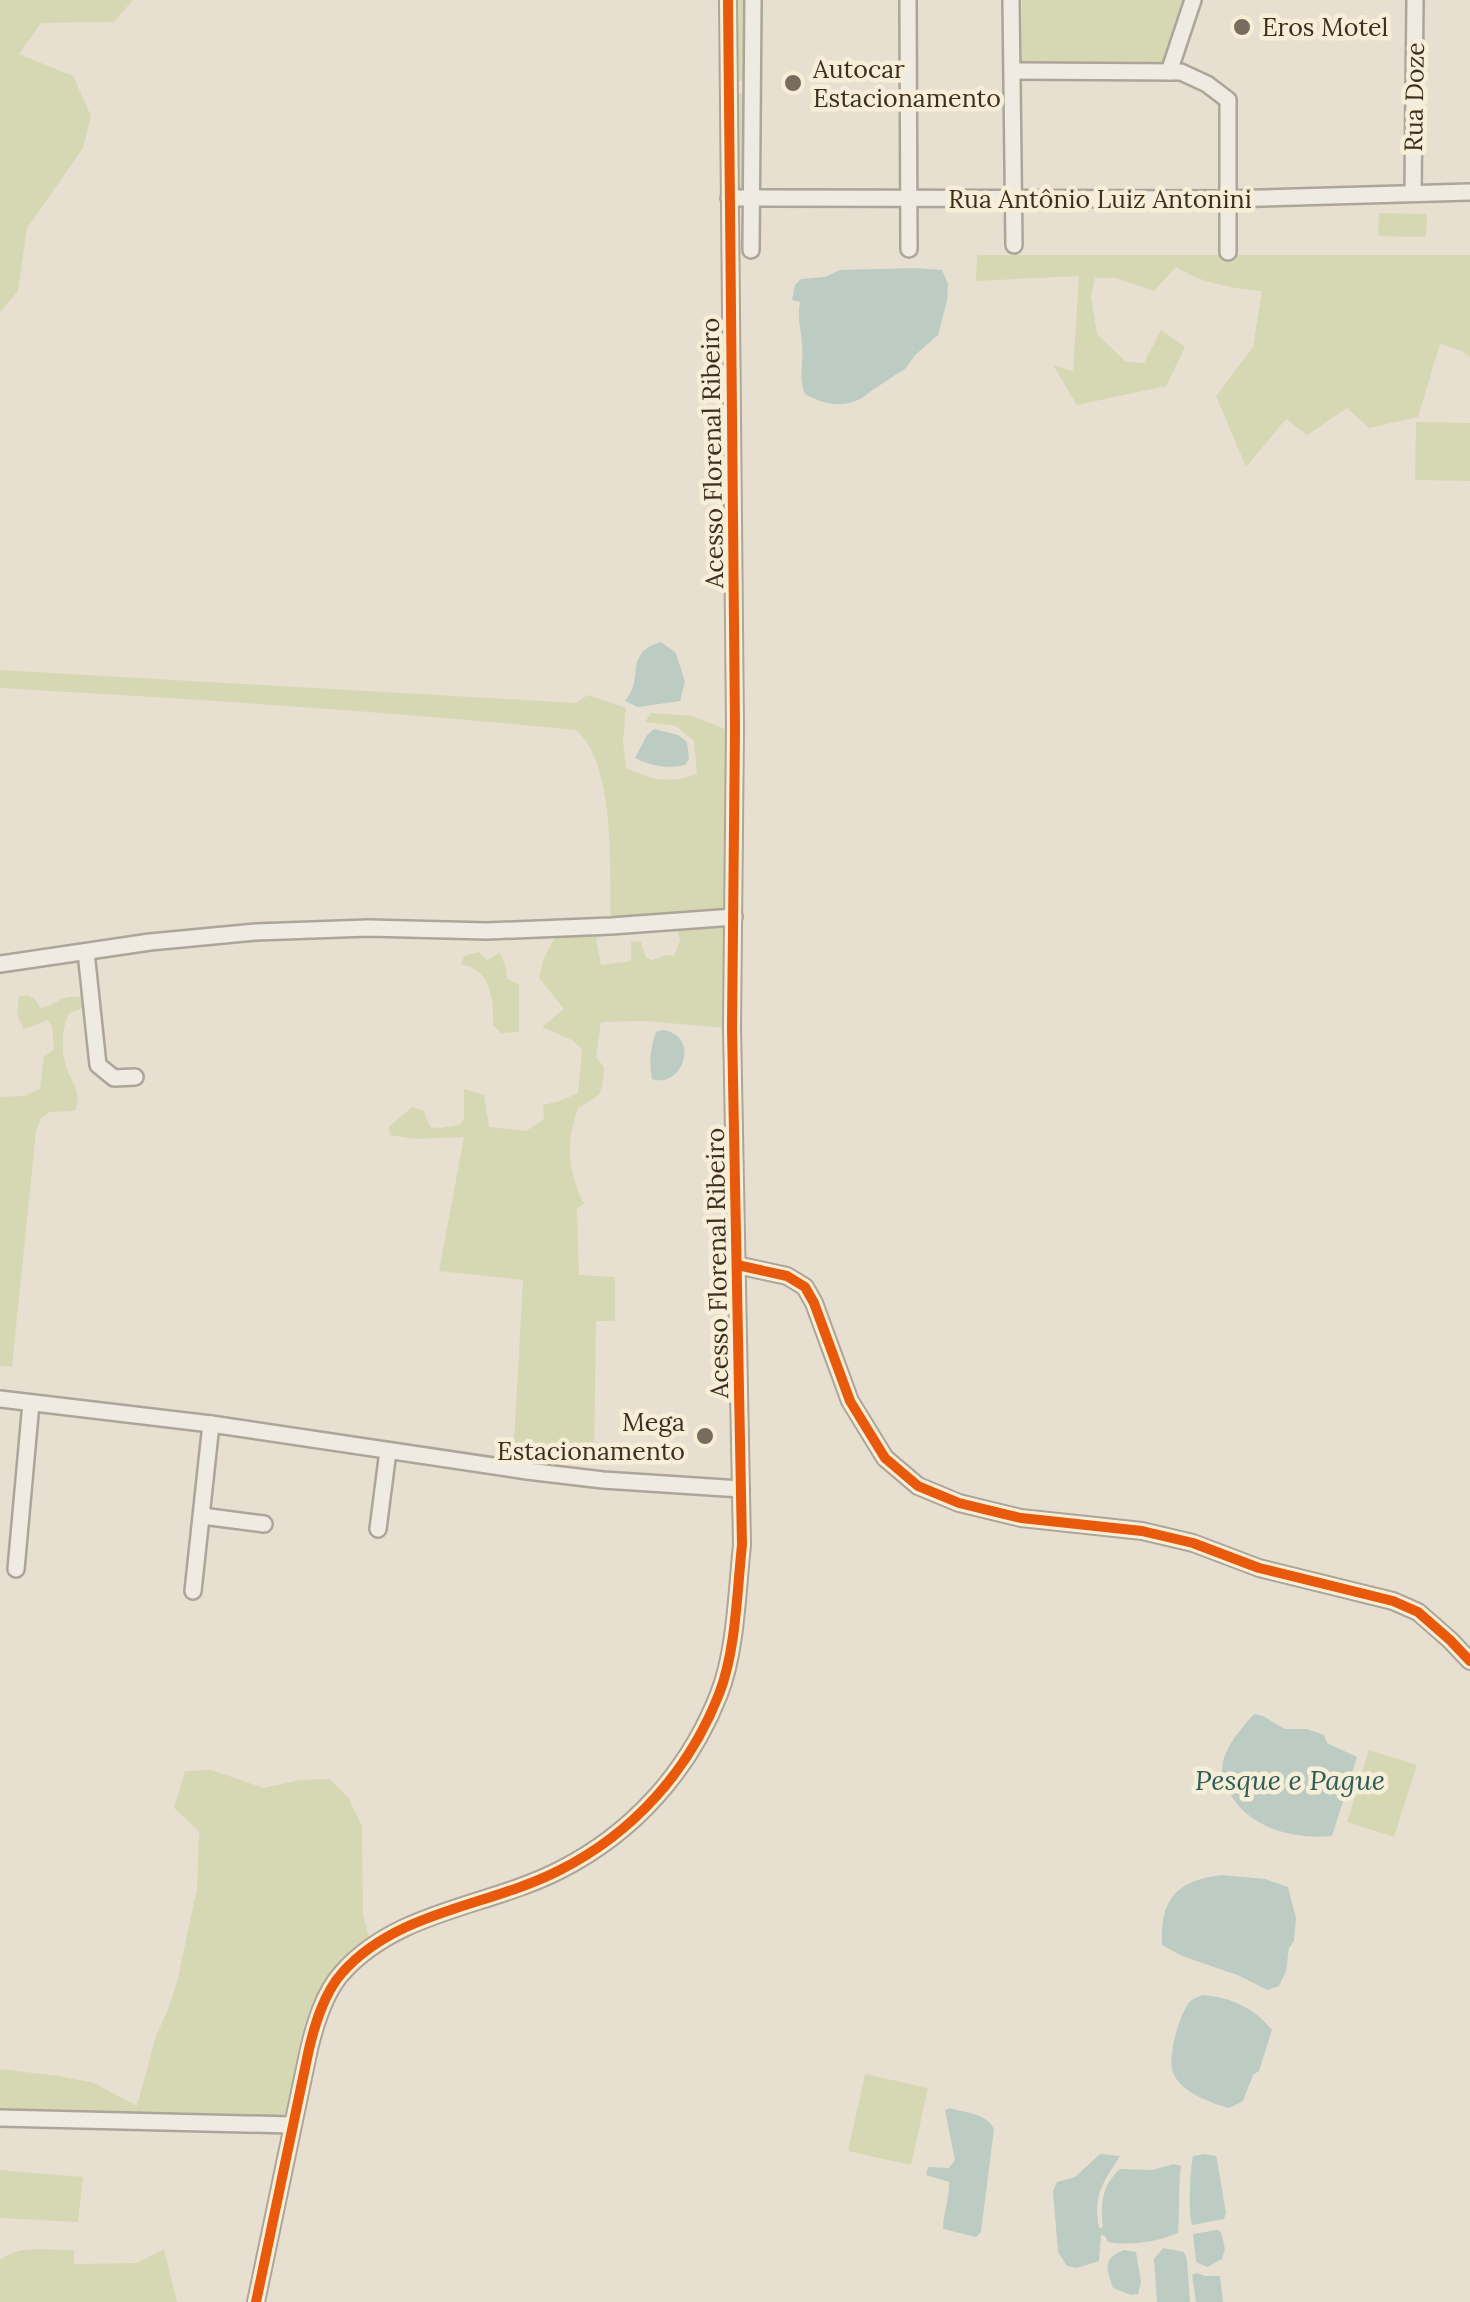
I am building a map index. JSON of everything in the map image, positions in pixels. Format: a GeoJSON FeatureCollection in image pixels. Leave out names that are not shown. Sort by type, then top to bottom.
{"type":"FeatureCollection","features":[{"type":"Feature","properties":{"kind":"street","name":"Acesso Florenal Ribeiro"},"geometry":{"type":"LineString","coordinates":[[256,2302],[316,2023],[340,1975],[376,1943],[404,1928],[508,1893],[561,1870],[608,1841],[633,1821],[687,1759],[721,1689],[733,1630],[742,1544],[732,1028],[735,728],[728,0]]}},
{"type":"Feature","properties":{"kind":"street"},"geometry":{"type":"LineString","coordinates":[[751,250],[753,0]]}},
{"type":"Feature","properties":{"kind":"street"},"geometry":{"type":"LineString","coordinates":[[908,0],[908,249]]}},
{"type":"Feature","properties":{"kind":"street"},"geometry":{"type":"LineString","coordinates":[[1010,0],[1014,245]]}},
{"type":"Feature","properties":{"kind":"street"},"geometry":{"type":"LineString","coordinates":[[1168,72],[1192,0]]}},
{"type":"Feature","properties":{"kind":"street","name":"Rua Doze"},"geometry":{"type":"LineString","coordinates":[[1413,194],[1415,0]]}},
{"type":"Feature","properties":{"kind":"street"},"geometry":{"type":"LineString","coordinates":[[1012,71],[1181,72],[1228,100],[1228,252]]}},
{"type":"Feature","properties":{"kind":"street","name":"Rua Antônio Luiz Antonini"},"geometry":{"type":"LineString","coordinates":[[729,198],[1228,200],[1470,192]]}},
{"type":"Feature","properties":{"kind":"street"},"geometry":{"type":"LineString","coordinates":[[0,964],[150,942],[256,932],[368,928],[504,930],[734,917]]}},
{"type":"Feature","properties":{"kind":"street"},"geometry":{"type":"LineString","coordinates":[[86,952],[98,1065],[114,1078],[134,1076]]}},
{"type":"Feature","properties":{"kind":"street"},"geometry":{"type":"LineString","coordinates":[[737,1265],[787,1276],[805,1287],[850,1401],[885,1458],[918,1486],[959,1503],[1021,1518],[1142,1531],[1193,1543],[1259,1568],[1392,1601],[1418,1612],[1470,1661]]}},
{"type":"Feature","properties":{"kind":"street"},"geometry":{"type":"LineString","coordinates":[[0,1399],[211,1424],[603,1480],[741,1489]]}},
{"type":"Feature","properties":{"kind":"street"},"geometry":{"type":"LineString","coordinates":[[16,1569],[31,1402]]}},
{"type":"Feature","properties":{"kind":"street"},"geometry":{"type":"LineString","coordinates":[[193,1591],[211,1424]]}},
{"type":"Feature","properties":{"kind":"street"},"geometry":{"type":"LineString","coordinates":[[378,1528],[388,1451]]}},
{"type":"Feature","properties":{"kind":"street"},"geometry":{"type":"LineString","coordinates":[[202,1516],[264,1524]]}},
{"type":"Feature","properties":{"kind":"street"},"geometry":{"type":"LineString","coordinates":[[0,2118],[292,2125]]}},
{"type":"Feature","properties":{"kind":"green space"},"geometry":{"type":"Polygon","coordinates":[[[0,0],[133,0],[114,22],[41,23],[19,54],[73,76],[91,116],[83,148],[27,228],[18,291],[0,312],[0,0]]]}},
{"type":"Feature","properties":{"kind":"green space"},"geometry":{"type":"Polygon","coordinates":[[[736,0],[746,0],[745,81],[735,81],[736,0]]]}},
{"type":"Feature","properties":{"kind":"green space"},"geometry":{"type":"Polygon","coordinates":[[[1022,0],[1187,0],[1170,62],[1022,62],[1022,0]]]}},
{"type":"Feature","properties":{"kind":"green space"},"geometry":{"type":"Polygon","coordinates":[[[737,93],[746,93],[746,192],[740,193],[740,158],[735,147],[737,93]]]}},
{"type":"Feature","properties":{"kind":"green space"},"geometry":{"type":"Polygon","coordinates":[[[1379,213],[1427,214],[1426,237],[1378,236],[1379,213]]]}},
{"type":"Feature","properties":{"kind":"green space"},"geometry":{"type":"Polygon","coordinates":[[[977,255],[1470,255],[1470,357],[1440,344],[1418,417],[1369,428],[1347,408],[1307,435],[1286,419],[1246,467],[1216,396],[1253,347],[1262,291],[1218,284],[1176,267],[1154,291],[1116,278],[1095,278],[1091,297],[1097,334],[1126,362],[1144,363],[1161,330],[1185,347],[1166,386],[1077,405],[1053,365],[1073,371],[1079,276],[976,281],[977,255]]]}},
{"type":"Feature","properties":{"kind":"green space"},"geometry":{"type":"Polygon","coordinates":[[[1416,422],[1470,423],[1470,481],[1415,480],[1416,422]]]}},
{"type":"Feature","properties":{"kind":"green space"},"geometry":{"type":"Polygon","coordinates":[[[0,670],[576,703],[588,695],[626,708],[626,768],[661,779],[697,774],[694,741],[676,726],[645,722],[651,713],[692,716],[730,731],[726,1028],[645,1021],[601,1022],[596,1057],[604,1067],[601,1089],[578,1108],[571,1132],[571,1168],[584,1203],[577,1209],[579,1275],[615,1277],[615,1321],[596,1321],[594,1459],[513,1459],[523,1280],[439,1271],[464,1137],[415,1139],[390,1135],[389,1127],[412,1107],[424,1111],[430,1127],[459,1125],[464,1119],[464,1089],[484,1095],[489,1127],[526,1131],[544,1119],[543,1105],[578,1093],[582,1049],[572,1040],[542,1027],[564,1009],[539,978],[557,933],[609,930],[596,939],[601,965],[631,961],[631,941],[641,942],[646,958],[674,956],[680,940],[675,923],[611,926],[605,794],[589,747],[576,730],[0,688],[0,670]]]}},
{"type":"Feature","properties":{"kind":"green space"},"geometry":{"type":"Polygon","coordinates":[[[479,952],[487,960],[500,953],[507,979],[519,984],[519,1032],[501,1033],[493,1025],[486,981],[461,964],[464,956],[479,952]]]}},
{"type":"Feature","properties":{"kind":"green space"},"geometry":{"type":"Polygon","coordinates":[[[27,995],[40,1008],[65,998],[84,998],[83,1008],[69,1013],[63,1037],[65,1063],[77,1091],[75,1111],[50,1112],[41,1118],[36,1131],[12,1367],[0,1366],[0,1097],[24,1096],[40,1089],[44,1056],[54,1050],[48,1020],[24,1029],[17,1015],[19,997],[27,995]]]}},
{"type":"Feature","properties":{"kind":"green space"},"geometry":{"type":"Polygon","coordinates":[[[1369,1750],[1417,1765],[1394,1837],[1347,1822],[1369,1750]]]}},
{"type":"Feature","properties":{"kind":"green space"},"geometry":{"type":"Polygon","coordinates":[[[212,1770],[263,1788],[300,1780],[330,1779],[348,1797],[362,1826],[363,1914],[369,1937],[334,1969],[312,2004],[300,2044],[287,2126],[0,2113],[0,2069],[94,2083],[137,2106],[156,2036],[177,1982],[197,1889],[199,1831],[174,1808],[185,1771],[212,1770]]]}},
{"type":"Feature","properties":{"kind":"green space"},"geometry":{"type":"Polygon","coordinates":[[[865,2074],[928,2088],[911,2165],[848,2151],[865,2074]]]}},
{"type":"Feature","properties":{"kind":"green space"},"geometry":{"type":"Polygon","coordinates":[[[0,2170],[83,2177],[78,2222],[0,2218],[0,2170]]]}},
{"type":"Feature","properties":{"kind":"green space"},"geometry":{"type":"Polygon","coordinates":[[[164,2249],[177,2302],[0,2302],[0,2260],[16,2252],[74,2250],[74,2264],[137,2263],[164,2249]]]}},
{"type":"Feature","properties":{"kind":"water"},"geometry":{"type":"Polygon","coordinates":[[[840,270],[942,270],[948,284],[938,335],[906,368],[856,401],[831,404],[805,394],[800,302],[792,300],[795,285],[801,279],[825,277],[840,270]]]}},
{"type":"Feature","properties":{"kind":"water"},"geometry":{"type":"Polygon","coordinates":[[[661,642],[676,653],[685,682],[680,701],[638,707],[625,701],[642,653],[661,642]]]}},
{"type":"Feature","properties":{"kind":"water"},"geometry":{"type":"Polygon","coordinates":[[[654,729],[678,735],[687,742],[689,759],[685,765],[659,766],[635,758],[654,729]]]}},
{"type":"Feature","properties":{"kind":"water"},"geometry":{"type":"Polygon","coordinates":[[[662,1030],[682,1041],[683,1060],[672,1077],[652,1079],[651,1050],[656,1032],[662,1030]]]}},
{"type":"Feature","properties":{"kind":"water","name":"Pesque e Pague"},"geometry":{"type":"Polygon","coordinates":[[[1254,1714],[1285,1729],[1307,1729],[1324,1735],[1327,1743],[1357,1757],[1332,1836],[1290,1834],[1263,1825],[1230,1794],[1222,1776],[1223,1760],[1254,1714]]]}},
{"type":"Feature","properties":{"kind":"water"},"geometry":{"type":"Polygon","coordinates":[[[1221,1875],[1265,1879],[1288,1887],[1296,1918],[1294,1941],[1279,1986],[1267,1990],[1162,1945],[1164,1916],[1174,1895],[1192,1882],[1221,1875]]]}},
{"type":"Feature","properties":{"kind":"water"},"geometry":{"type":"Polygon","coordinates":[[[1202,1995],[1241,2005],[1272,2030],[1259,2071],[1253,2075],[1243,2101],[1229,2108],[1191,2092],[1178,2081],[1172,2068],[1181,2018],[1189,2003],[1202,1995]]]}},
{"type":"Feature","properties":{"kind":"water"},"geometry":{"type":"Polygon","coordinates":[[[945,2110],[981,2117],[994,2129],[981,2232],[976,2237],[943,2229],[949,2182],[926,2175],[928,2167],[949,2168],[955,2160],[945,2110]]]}},
{"type":"Feature","properties":{"kind":"water"},"geometry":{"type":"Polygon","coordinates":[[[1100,2154],[1120,2156],[1099,2197],[1099,2228],[1103,2227],[1106,2189],[1120,2169],[1152,2170],[1174,2164],[1181,2166],[1178,2233],[1126,2244],[1108,2242],[1101,2235],[1099,2261],[1077,2268],[1067,2266],[1058,2252],[1053,2191],[1057,2182],[1075,2177],[1100,2154]]]}},
{"type":"Feature","properties":{"kind":"water"},"geometry":{"type":"Polygon","coordinates":[[[1193,2156],[1216,2156],[1226,2213],[1224,2219],[1192,2225],[1193,2156]]]}},
{"type":"Feature","properties":{"kind":"water"},"geometry":{"type":"Polygon","coordinates":[[[1217,2230],[1225,2249],[1222,2259],[1207,2267],[1196,2262],[1193,2234],[1217,2230]]]}},
{"type":"Feature","properties":{"kind":"water"},"geometry":{"type":"Polygon","coordinates":[[[1163,2248],[1184,2252],[1190,2302],[1157,2302],[1154,2259],[1163,2248]]]}},
{"type":"Feature","properties":{"kind":"water"},"geometry":{"type":"Polygon","coordinates":[[[1124,2250],[1136,2252],[1141,2282],[1138,2294],[1113,2288],[1109,2261],[1124,2250]]]}},
{"type":"Feature","properties":{"kind":"water"},"geometry":{"type":"Polygon","coordinates":[[[1192,2275],[1220,2276],[1223,2302],[1196,2302],[1192,2275]]]}},
{"type":"Feature","properties":{"kind":"cycle path"},"geometry":{"type":"LineString","coordinates":[[256,2302],[309,2049],[321,2009],[336,1981],[364,1952],[390,1936],[417,1922],[560,1870],[611,1838],[656,1797],[692,1749],[719,1694],[729,1659],[742,1545],[732,1028],[735,728],[728,0]]}},
{"type":"Feature","properties":{"kind":"cycle path"},"geometry":{"type":"LineString","coordinates":[[737,1265],[787,1276],[805,1287],[850,1401],[885,1458],[918,1486],[959,1503],[1021,1518],[1142,1531],[1193,1543],[1259,1568],[1393,1601],[1418,1612],[1470,1661]]}},
{"type":"Feature","properties":{"kind":"place","name":"Eros Motel"},"geometry":{"type":"Point","coordinates":[1242,27]}},
{"type":"Feature","properties":{"kind":"place","name":"Autocar Estacionamento"},"geometry":{"type":"Point","coordinates":[793,83]}},
{"type":"Feature","properties":{"kind":"place","name":"Mega Estacionamento"},"geometry":{"type":"Point","coordinates":[705,1436]}}]}
